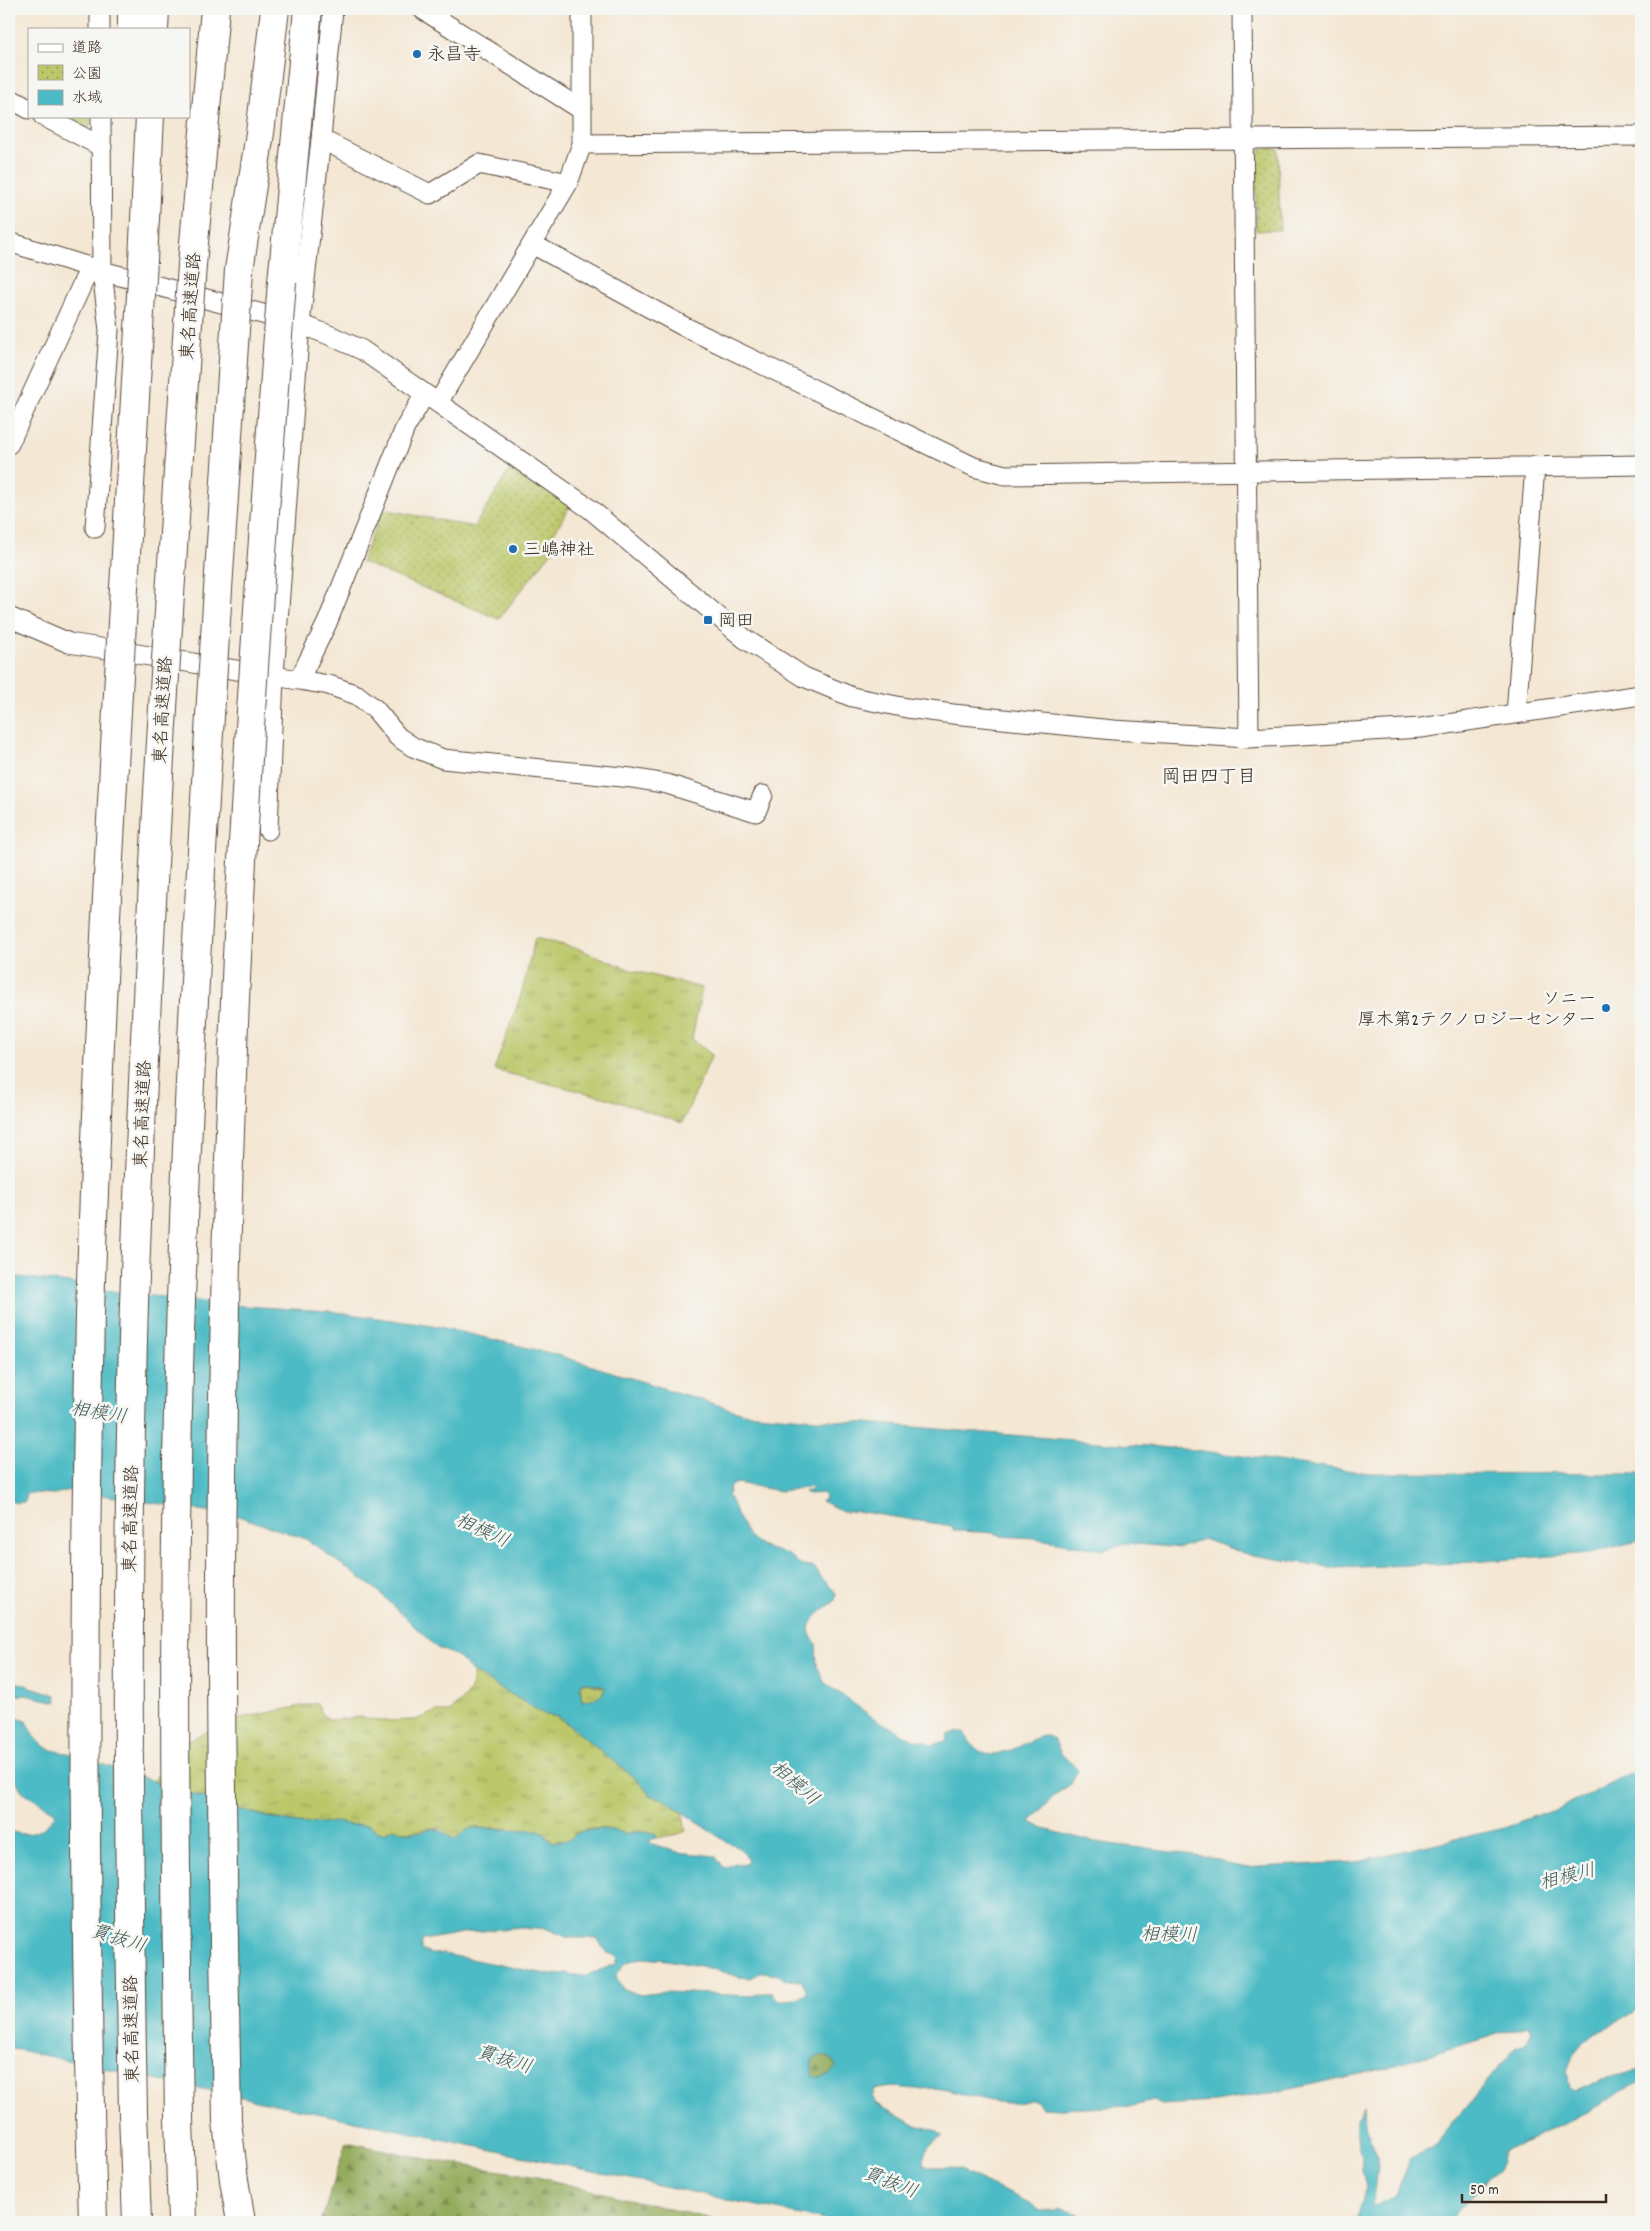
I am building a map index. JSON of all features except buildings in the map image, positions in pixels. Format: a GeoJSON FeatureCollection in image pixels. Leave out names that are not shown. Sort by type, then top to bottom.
{"type":"FeatureCollection","features":[{"type":"Feature","properties":{"kind":"highway"},"geometry":{"type":"LineString","coordinates":[[132,9],[132,28]]}},
{"type":"Feature","properties":{"kind":"highway"},"geometry":{"type":"LineString","coordinates":[[154,28],[155,9]]}},
{"type":"Feature","properties":{"kind":"highway"},"geometry":{"type":"LineString","coordinates":[[192,265],[199,9]]}},
{"type":"Feature","properties":{"kind":"highway","name":"東名高速道路"},"geometry":{"type":"LineString","coordinates":[[137,2222],[132,2112],[129,1856],[129,1569],[134,1306],[156,817],[167,625],[192,265],[216,9]]}},
{"type":"Feature","properties":{"kind":"highway"},"geometry":{"type":"LineString","coordinates":[[182,2222],[175,1855],[181,1306],[191,1049],[204,804],[239,270],[262,9]]}},
{"type":"Feature","properties":{"kind":"highway"},"geometry":{"type":"LineString","coordinates":[[239,270],[260,133],[275,9]]}},
{"type":"Feature","properties":{"kind":"highway"},"geometry":{"type":"LineString","coordinates":[[230,2222],[222,1845],[221,1576],[225,1306],[233,1046],[257,616],[282,282],[308,9]]}},
{"type":"Feature","properties":{"kind":"highway"},"geometry":{"type":"LineString","coordinates":[[93,2222],[85,1851],[86,1567],[90,1322],[110,841],[138,348],[138,259],[132,118]]}},
{"type":"Feature","properties":{"kind":"highway"},"geometry":{"type":"LineString","coordinates":[[138,259],[150,118]]}},
{"type":"Feature","properties":{"kind":"highway"},"geometry":{"type":"LineString","coordinates":[[227,2122],[241,2222]]}},
{"type":"Feature","properties":{"kind":"street"},"geometry":{"type":"LineString","coordinates":[[100,9],[100,28]]}},
{"type":"Feature","properties":{"kind":"street"},"geometry":{"type":"LineString","coordinates":[[268,830],[274,675],[300,324],[321,139],[332,9]]}},
{"type":"Feature","properties":{"kind":"street"},"geometry":{"type":"LineString","coordinates":[[422,9],[582,110]]}},
{"type":"Feature","properties":{"kind":"street"},"geometry":{"type":"LineString","coordinates":[[299,680],[327,623],[405,428],[432,398],[532,244],[568,183],[582,144],[582,9]]}},
{"type":"Feature","properties":{"kind":"street"},"geometry":{"type":"LineString","coordinates":[[1242,9],[1249,738]]}},
{"type":"Feature","properties":{"kind":"street"},"geometry":{"type":"LineString","coordinates":[[47,118],[102,147]]}},
{"type":"Feature","properties":{"kind":"street"},"geometry":{"type":"LineString","coordinates":[[95,528],[109,330],[96,269],[102,147],[101,118]]}},
{"type":"Feature","properties":{"kind":"street"},"geometry":{"type":"LineString","coordinates":[[582,144],[1641,136]]}},
{"type":"Feature","properties":{"kind":"street"},"geometry":{"type":"LineString","coordinates":[[321,139],[430,194],[479,164],[568,183]]}},
{"type":"Feature","properties":{"kind":"street"},"geometry":{"type":"LineString","coordinates":[[9,242],[96,269],[300,324],[362,350],[590,509],[745,639],[794,671],[821,685],[852,697],[907,708],[953,714],[1113,730],[1249,738],[1421,728],[1641,695]]}},
{"type":"Feature","properties":{"kind":"street"},"geometry":{"type":"LineString","coordinates":[[532,244],[683,326],[974,467],[1005,475],[1641,465]]}},
{"type":"Feature","properties":{"kind":"street"},"geometry":{"type":"LineString","coordinates":[[9,444],[96,269]]}},
{"type":"Feature","properties":{"kind":"street"},"geometry":{"type":"LineString","coordinates":[[1516,714],[1535,466]]}},
{"type":"Feature","properties":{"kind":"street"},"geometry":{"type":"LineString","coordinates":[[9,617],[69,643],[329,685],[357,695],[375,708],[398,737],[413,747],[443,759],[632,778],[666,784],[756,812],[763,795]]}},
{"type":"Feature","properties":{"kind":"green space"},"geometry":{"type":"Polygon","coordinates":[[[63,118],[90,118],[90,126],[84,129],[63,118]]]}},
{"type":"Feature","properties":{"kind":"green space"},"geometry":{"type":"Polygon","coordinates":[[[1263,148],[1278,148],[1280,230],[1256,231],[1256,156],[1263,148]]]}},
{"type":"Feature","properties":{"kind":"green space"},"geometry":{"type":"Polygon","coordinates":[[[513,464],[571,504],[550,540],[553,550],[499,619],[361,562],[383,509],[474,527],[513,464]]]}},
{"type":"Feature","properties":{"kind":"green space"},"geometry":{"type":"Polygon","coordinates":[[[535,938],[579,949],[631,970],[702,988],[692,1039],[712,1055],[682,1123],[607,1098],[494,1070],[522,992],[535,938]]]}},
{"type":"Feature","properties":{"kind":"green space"},"geometry":{"type":"Polygon","coordinates":[[[473,1672],[546,1715],[558,1717],[569,1725],[637,1780],[650,1795],[663,1799],[683,1813],[686,1831],[657,1838],[655,1834],[634,1831],[627,1835],[599,1828],[583,1831],[565,1842],[559,1840],[553,1842],[531,1831],[470,1828],[454,1840],[439,1828],[407,1832],[391,1829],[385,1833],[379,1832],[369,1825],[295,1823],[238,1809],[153,1781],[186,1741],[236,1719],[317,1703],[323,1715],[330,1720],[360,1717],[380,1721],[415,1720],[436,1712],[449,1712],[470,1690],[473,1672]]]}},
{"type":"Feature","properties":{"kind":"green space"},"geometry":{"type":"Polygon","coordinates":[[[583,1682],[605,1688],[604,1692],[599,1697],[582,1701],[580,1687],[583,1682]]]}},
{"type":"Feature","properties":{"kind":"green space"},"geometry":{"type":"Polygon","coordinates":[[[819,2056],[829,2058],[836,2067],[831,2073],[823,2077],[812,2076],[812,2060],[819,2056]]]}},
{"type":"Feature","properties":{"kind":"green space"},"geometry":{"type":"Polygon","coordinates":[[[346,2142],[437,2161],[533,2176],[724,2222],[321,2222],[346,2142]]]}},
{"type":"Feature","properties":{"kind":"water"},"geometry":{"type":"Polygon","coordinates":[[[9,1276],[70,1283],[108,1291],[243,1306],[329,1311],[440,1327],[554,1354],[743,1413],[1195,1450],[1369,1473],[1641,1474],[1641,1540],[1590,1553],[1459,1563],[1335,1568],[1246,1554],[1203,1539],[1180,1548],[1126,1543],[1103,1550],[1034,1538],[954,1531],[952,1526],[856,1511],[845,1512],[821,1501],[825,1499],[824,1493],[809,1494],[804,1492],[812,1490],[814,1487],[780,1491],[737,1483],[730,1486],[728,1495],[750,1538],[763,1547],[788,1555],[800,1565],[815,1568],[836,1593],[835,1601],[813,1619],[809,1630],[816,1643],[817,1666],[824,1682],[872,1717],[914,1740],[926,1741],[932,1745],[946,1741],[948,1735],[964,1732],[975,1747],[983,1753],[992,1756],[1015,1749],[1043,1736],[1052,1738],[1060,1752],[1078,1770],[1071,1784],[1056,1794],[1030,1822],[1044,1829],[1095,1842],[1209,1857],[1241,1868],[1354,1862],[1504,1828],[1563,1807],[1641,1769],[1641,2007],[1616,2023],[1595,2033],[1584,2042],[1574,2054],[1567,2072],[1570,2088],[1576,2091],[1606,2078],[1641,2070],[1641,2082],[1577,2118],[1504,2152],[1500,2168],[1490,2176],[1448,2222],[1356,2222],[1366,2187],[1362,2170],[1363,2157],[1358,2148],[1357,2119],[1364,2105],[1365,2123],[1378,2155],[1373,2207],[1396,2195],[1410,2160],[1435,2144],[1516,2047],[1523,2045],[1527,2041],[1532,2030],[1528,2025],[1382,2069],[1267,2094],[1214,2102],[1161,2105],[1154,2101],[1133,2106],[1059,2109],[1042,2108],[1038,2102],[1032,2099],[1011,2103],[987,2100],[938,2088],[882,2088],[875,2090],[872,2097],[875,2103],[912,2124],[934,2130],[944,2136],[926,2150],[923,2164],[928,2167],[951,2167],[1030,2203],[1040,2211],[1055,2211],[1059,2208],[1079,2214],[1091,2222],[834,2222],[9,2048],[9,1831],[24,1834],[36,1832],[47,1825],[56,1813],[22,1791],[9,1769],[9,1709],[16,1717],[26,1721],[33,1735],[47,1748],[274,1819],[304,1824],[337,1822],[351,1825],[369,1825],[379,1832],[385,1833],[394,1828],[404,1832],[421,1832],[435,1829],[440,1830],[454,1840],[470,1828],[538,1830],[545,1833],[548,1839],[553,1842],[568,1840],[574,1834],[588,1830],[607,1830],[627,1835],[634,1832],[644,1832],[655,1834],[657,1838],[650,1840],[650,1843],[677,1852],[716,1856],[724,1868],[735,1863],[744,1865],[748,1862],[745,1854],[736,1846],[725,1841],[663,1799],[650,1795],[637,1780],[558,1717],[546,1715],[473,1672],[455,1655],[437,1648],[377,1590],[306,1539],[238,1516],[70,1490],[55,1494],[26,1493],[25,1502],[9,1501],[9,1276]],[[583,1682],[580,1687],[582,1701],[599,1697],[605,1688],[583,1682]],[[521,1927],[462,1933],[423,1940],[421,1950],[431,1954],[444,1954],[551,1975],[568,1973],[571,1976],[587,1975],[616,1964],[618,1957],[606,1952],[597,1938],[569,1938],[545,1928],[530,1929],[521,1927]],[[638,1959],[623,1965],[616,1977],[623,1989],[640,1995],[665,1992],[751,1996],[772,1993],[779,2000],[791,2000],[798,1998],[807,1991],[802,1981],[785,1980],[778,1974],[763,1972],[750,1978],[740,1977],[701,1966],[667,1960],[638,1959]],[[819,2056],[812,2060],[812,2076],[826,2076],[836,2067],[833,2061],[827,2057],[819,2056]]]}},
{"type":"Feature","properties":{"kind":"water"},"geometry":{"type":"Polygon","coordinates":[[[9,1680],[56,1695],[57,1702],[25,1695],[9,1696],[9,1680]]]}},
{"type":"Feature","properties":{"kind":"place","name":"永昌寺"},"geometry":{"type":"Point","coordinates":[417,54]}},
{"type":"Feature","properties":{"kind":"place","name":"三嶋神社"},"geometry":{"type":"Point","coordinates":[513,549]}},
{"type":"Feature","properties":{"kind":"place","name":"岡田"},"geometry":{"type":"Point","coordinates":[708,620]}},
{"type":"Feature","properties":{"kind":"place","name":"ソニー 厚木第2テクノロジーセンター"},"geometry":{"type":"Point","coordinates":[1606,1008]}},
{"type":"Feature","properties":{"kind":"district","name":"岡田四丁目"},"geometry":{"type":"Point","coordinates":[1209,775]}},
{"type":"Feature","properties":{"kind":"water label","name":"相模川"},"geometry":{"type":"Point","coordinates":[99,1411]}},
{"type":"Feature","properties":{"kind":"water label","name":"相模川"},"geometry":{"type":"Point","coordinates":[483,1529]}},
{"type":"Feature","properties":{"kind":"water label","name":"相模川"},"geometry":{"type":"Point","coordinates":[796,1782]}},
{"type":"Feature","properties":{"kind":"water label","name":"相模川"},"geometry":{"type":"Point","coordinates":[1567,1875]}},
{"type":"Feature","properties":{"kind":"water label","name":"相模川"},"geometry":{"type":"Point","coordinates":[1169,1933]}},
{"type":"Feature","properties":{"kind":"water label","name":"貫抜川"},"geometry":{"type":"Point","coordinates":[119,1937]}},
{"type":"Feature","properties":{"kind":"water label","name":"貫抜川"},"geometry":{"type":"Point","coordinates":[505,2058]}},
{"type":"Feature","properties":{"kind":"water label","name":"貫抜川"},"geometry":{"type":"Point","coordinates":[891,2181]}}]}
